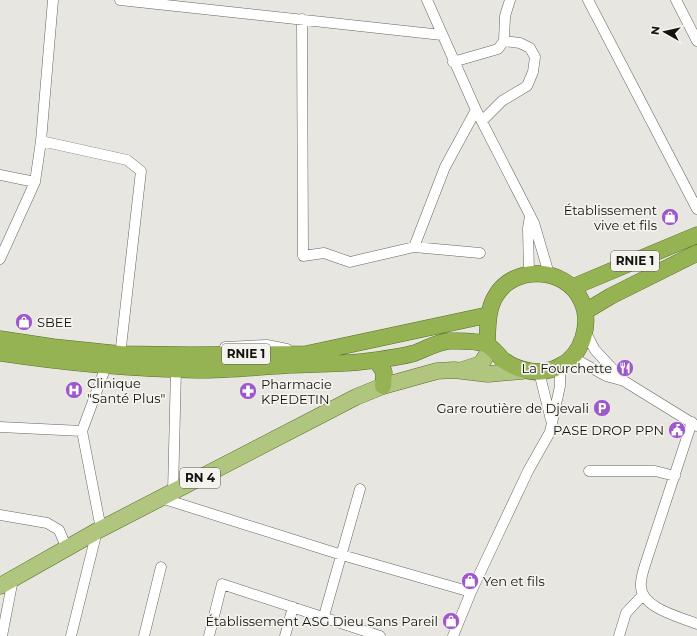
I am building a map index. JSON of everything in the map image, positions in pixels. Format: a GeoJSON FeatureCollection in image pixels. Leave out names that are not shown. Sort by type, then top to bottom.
{"type":"FeatureCollection","features":[{"type":"Feature","properties":{"kind":"highway","name":"RNIE 1"},"geometry":{"type":"LineString","coordinates":[[573,287],[697,235]]}},
{"type":"Feature","properties":{"kind":"highway","name":"RNIE 1"},"geometry":{"type":"LineString","coordinates":[[586,311],[611,296],[697,253]]}},
{"type":"Feature","properties":{"kind":"highway"},"geometry":{"type":"LineString","coordinates":[[529,273],[549,274],[573,287],[581,298],[586,311],[586,333],[566,362],[539,372],[522,371],[504,360],[489,346],[488,315],[495,296],[510,281],[529,273]]}},
{"type":"Feature","properties":{"kind":"highway","name":"RNIE 1"},"geometry":{"type":"LineString","coordinates":[[0,339],[53,347],[120,354],[306,354],[488,315]]}},
{"type":"Feature","properties":{"kind":"highway","name":"RNIE 1"},"geometry":{"type":"LineString","coordinates":[[0,354],[106,366],[200,370],[376,360],[414,353],[445,342],[464,340],[489,346]]}},
{"type":"Feature","properties":{"kind":"highway"},"geometry":{"type":"LineString","coordinates":[[376,360],[384,372],[383,386]]}},
{"type":"Feature","properties":{"kind":"main road","name":"RN 4"},"geometry":{"type":"LineString","coordinates":[[461,371],[481,364],[489,346]]}},
{"type":"Feature","properties":{"kind":"main road","name":"RN 4"},"geometry":{"type":"LineString","coordinates":[[7,583],[99,530],[336,407],[383,386],[437,370],[488,374],[522,371]]}},
{"type":"Feature","properties":{"kind":"street"},"geometry":{"type":"LineString","coordinates":[[0,259],[35,182],[41,141],[53,0]]}},
{"type":"Feature","properties":{"kind":"street"},"geometry":{"type":"LineString","coordinates":[[120,0],[442,35]]}},
{"type":"Feature","properties":{"kind":"street"},"geometry":{"type":"LineString","coordinates":[[427,0],[476,110],[530,216],[537,232],[549,274]]}},
{"type":"Feature","properties":{"kind":"street"},"geometry":{"type":"LineString","coordinates":[[454,62],[498,48],[504,41],[505,16],[510,0]]}},
{"type":"Feature","properties":{"kind":"street"},"geometry":{"type":"LineString","coordinates":[[588,0],[697,209]]}},
{"type":"Feature","properties":{"kind":"street"},"geometry":{"type":"LineString","coordinates":[[676,0],[697,41]]}},
{"type":"Feature","properties":{"kind":"street"},"geometry":{"type":"LineString","coordinates":[[302,19],[303,256],[324,254],[350,262],[414,248],[480,253]]}},
{"type":"Feature","properties":{"kind":"street"},"geometry":{"type":"LineString","coordinates":[[482,121],[502,101],[527,86],[533,72],[535,57],[530,48],[520,43],[504,41]]}},
{"type":"Feature","properties":{"kind":"street"},"geometry":{"type":"LineString","coordinates":[[414,248],[445,167],[476,110]]}},
{"type":"Feature","properties":{"kind":"street"},"geometry":{"type":"LineString","coordinates":[[41,141],[127,160],[141,171],[121,347]]}},
{"type":"Feature","properties":{"kind":"street"},"geometry":{"type":"LineString","coordinates":[[0,175],[35,182]]}},
{"type":"Feature","properties":{"kind":"street"},"geometry":{"type":"LineString","coordinates":[[529,273],[528,228],[530,216]]}},
{"type":"Feature","properties":{"kind":"street"},"geometry":{"type":"LineString","coordinates":[[0,333],[72,344],[186,350],[267,345],[306,354]]}},
{"type":"Feature","properties":{"kind":"street"},"geometry":{"type":"LineString","coordinates":[[586,333],[595,350],[624,381],[668,410],[694,424],[645,565],[640,586],[642,596],[650,604],[697,624]]}},
{"type":"Feature","properties":{"kind":"street"},"geometry":{"type":"LineString","coordinates":[[453,636],[471,592],[528,471],[550,432],[566,362],[624,381]]}},
{"type":"Feature","properties":{"kind":"street"},"geometry":{"type":"LineString","coordinates":[[71,636],[99,530],[82,431],[106,366]]}},
{"type":"Feature","properties":{"kind":"street"},"geometry":{"type":"LineString","coordinates":[[176,369],[167,495],[342,555],[471,592]]}},
{"type":"Feature","properties":{"kind":"street"},"geometry":{"type":"LineString","coordinates":[[539,372],[552,422]]}},
{"type":"Feature","properties":{"kind":"street"},"geometry":{"type":"LineString","coordinates":[[0,427],[82,431]]}},
{"type":"Feature","properties":{"kind":"street"},"geometry":{"type":"LineString","coordinates":[[589,471],[655,471],[675,476]]}},
{"type":"Feature","properties":{"kind":"street"},"geometry":{"type":"LineString","coordinates":[[324,616],[360,488]]}},
{"type":"Feature","properties":{"kind":"street"},"geometry":{"type":"LineString","coordinates":[[0,515],[47,523],[59,530],[67,549]]}},
{"type":"Feature","properties":{"kind":"street"},"geometry":{"type":"LineString","coordinates":[[144,636],[160,567]]}},
{"type":"Feature","properties":{"kind":"street"},"geometry":{"type":"LineString","coordinates":[[2,636],[7,583]]}},
{"type":"Feature","properties":{"kind":"street"},"geometry":{"type":"LineString","coordinates":[[209,636],[222,584],[324,616],[360,632],[380,636]]}},
{"type":"Feature","properties":{"kind":"street"},"geometry":{"type":"LineString","coordinates":[[619,636],[626,613],[642,596]]}},
{"type":"Feature","properties":{"kind":"street"},"geometry":{"type":"LineString","coordinates":[[285,636],[293,607]]}},
{"type":"Feature","properties":{"kind":"place","name":"Établissement vive et fils"},"geometry":{"type":"Point","coordinates":[670,217]}},
{"type":"Feature","properties":{"kind":"place","name":"SBEE"},"geometry":{"type":"Point","coordinates":[24,322]}},
{"type":"Feature","properties":{"kind":"place","name":"La Fourchette"},"geometry":{"type":"Point","coordinates":[625,368]}},
{"type":"Feature","properties":{"kind":"place","name":"Clinique \"Santé Plus\""},"geometry":{"type":"Point","coordinates":[74,390]}},
{"type":"Feature","properties":{"kind":"place","name":"Pharmacie KPEDETIN"},"geometry":{"type":"Point","coordinates":[248,391]}},
{"type":"Feature","properties":{"kind":"place","name":"Gare routière de Djevali"},"geometry":{"type":"Point","coordinates":[602,408]}},
{"type":"Feature","properties":{"kind":"place","name":"PASE DROP PPN"},"geometry":{"type":"Point","coordinates":[677,430]}},
{"type":"Feature","properties":{"kind":"place","name":"Yen et fils"},"geometry":{"type":"Point","coordinates":[470,581]}},
{"type":"Feature","properties":{"kind":"place","name":"Établissement ASG Dieu Sans Pareil"},"geometry":{"type":"Point","coordinates":[451,621]}}]}
